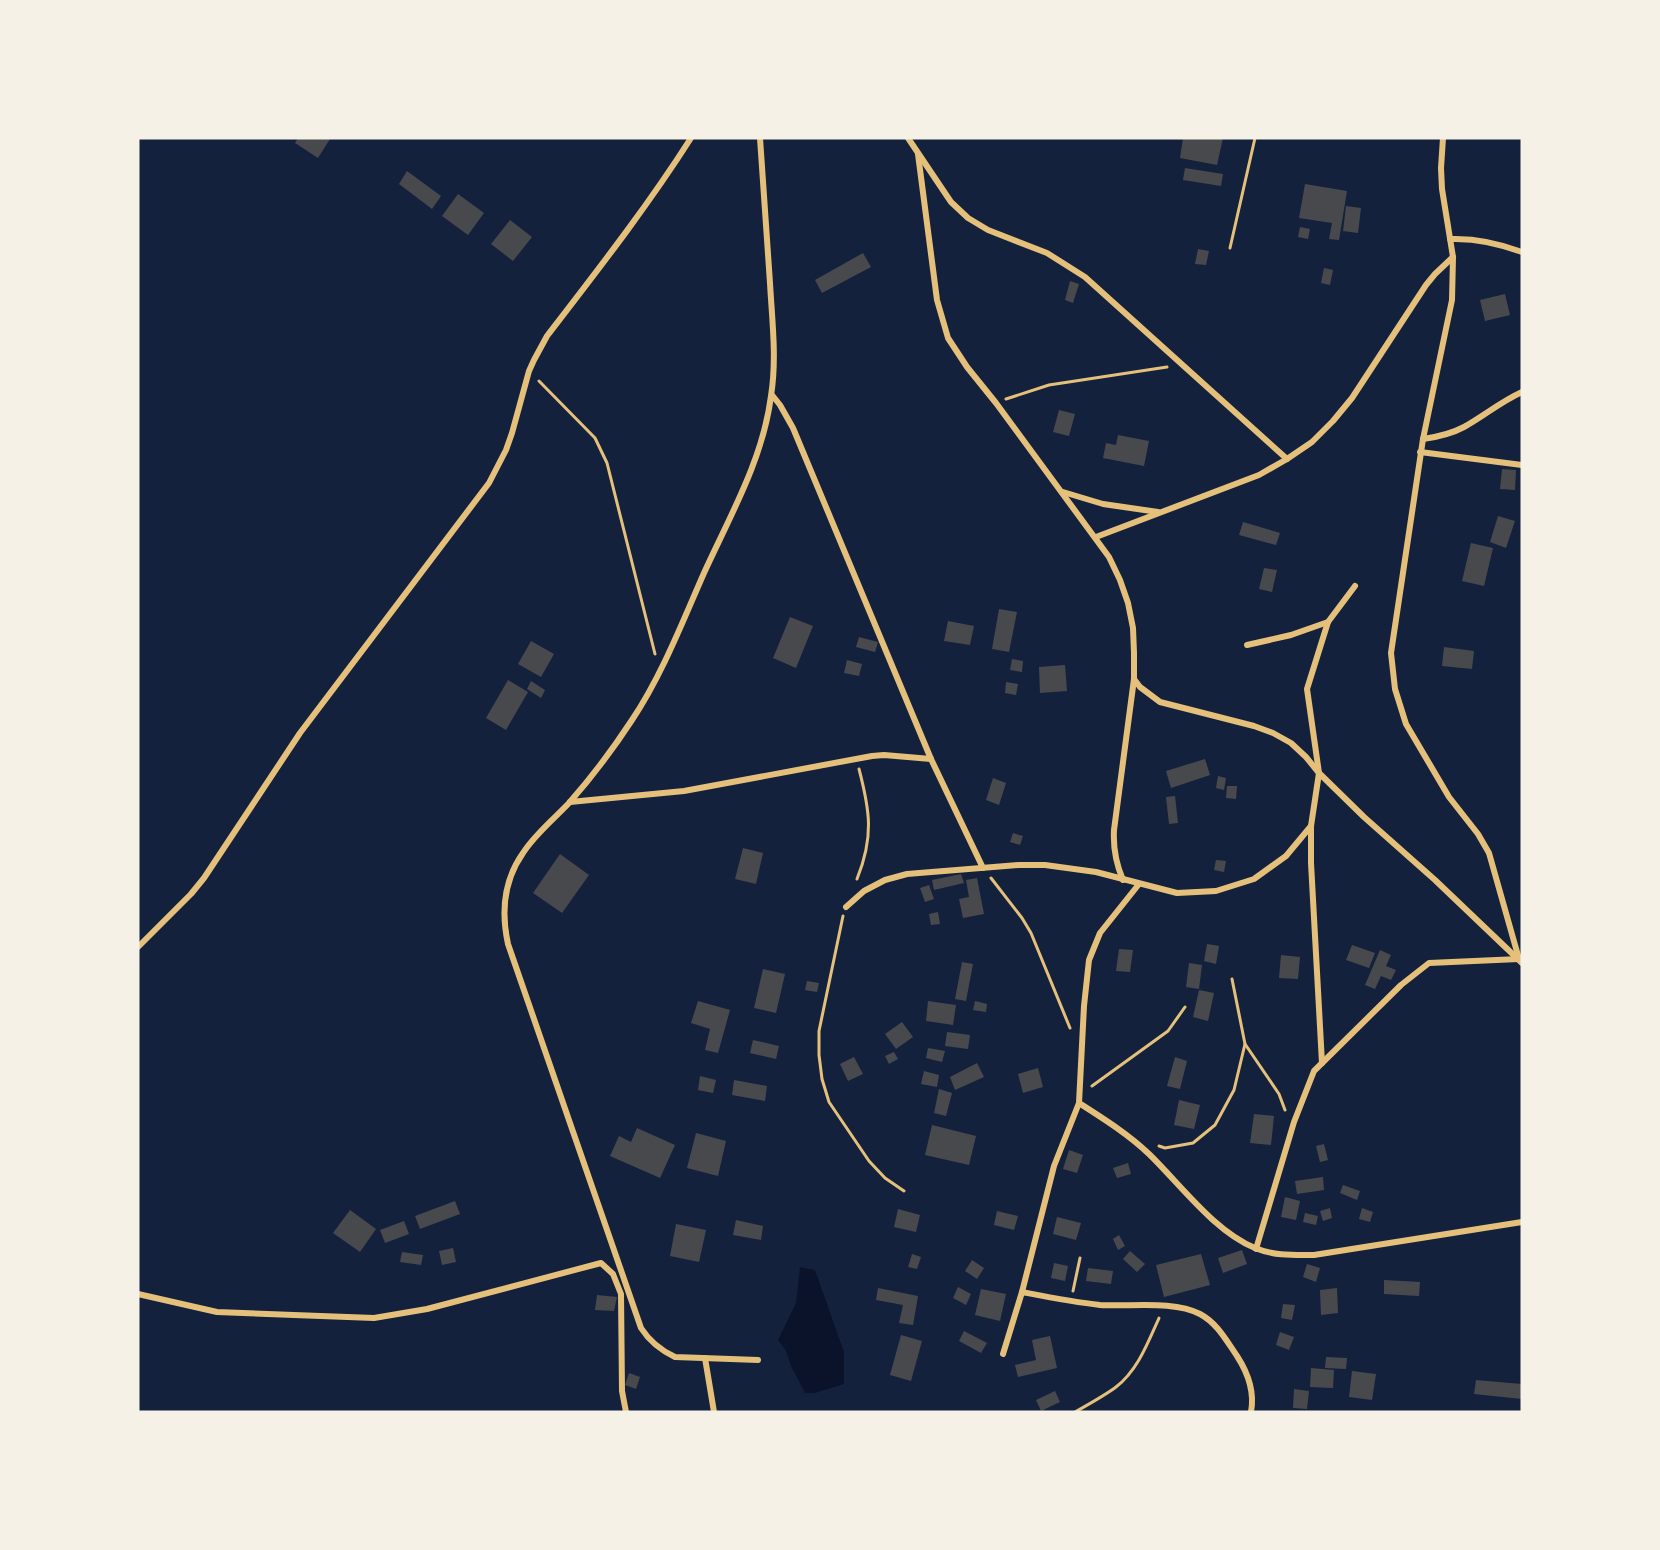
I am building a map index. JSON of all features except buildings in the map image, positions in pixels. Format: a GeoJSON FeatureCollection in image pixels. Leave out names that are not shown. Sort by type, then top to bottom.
{"type":"FeatureCollection","features":[{"type":"Feature","properties":{"kind":"street"},"geometry":{"type":"LineString","coordinates":[[138,947],[204,878],[300,733],[489,483],[509,442],[529,371],[548,336],[612,253],[691,138]]}},
{"type":"Feature","properties":{"kind":"street"},"geometry":{"type":"LineString","coordinates":[[758,1360],[675,1357],[664,1352],[647,1338],[641,1328],[508,944],[504,911],[506,895],[516,865],[524,851],[570,802],[603,762],[634,718],[659,672],[757,455],[772,395],[774,343],[760,138]]}},
{"type":"Feature","properties":{"kind":"street"},"geometry":{"type":"LineString","coordinates":[[908,138],[951,202],[968,218],[988,230],[1047,253],[1085,277],[1287,459]]}},
{"type":"Feature","properties":{"kind":"street"},"geometry":{"type":"LineString","coordinates":[[1443,138],[1442,189],[1453,257],[1452,300],[1422,439],[1391,652],[1395,689],[1406,724],[1449,798],[1478,834],[1489,853],[1520,961]]}},
{"type":"Feature","properties":{"kind":"street"},"geometry":{"type":"LineString","coordinates":[[918,154],[937,300],[948,338],[967,367],[1110,557],[1128,603],[1133,628],[1134,679],[1114,830],[1115,855],[1123,880]]}},
{"type":"Feature","properties":{"kind":"street"},"geometry":{"type":"LineString","coordinates":[[1450,239],[1469,238],[1487,241],[1522,252]]}},
{"type":"Feature","properties":{"kind":"street"},"geometry":{"type":"LineString","coordinates":[[1096,537],[1259,475],[1311,442],[1346,406],[1426,285],[1435,273],[1453,257]]}},
{"type":"Feature","properties":{"kind":"street"},"geometry":{"type":"LineString","coordinates":[[1422,439],[1445,435],[1466,426],[1522,392]]}},
{"type":"Feature","properties":{"kind":"street"},"geometry":{"type":"LineString","coordinates":[[772,395],[793,428],[931,759],[983,868]]}},
{"type":"Feature","properties":{"kind":"street"},"geometry":{"type":"LineString","coordinates":[[1420,452],[1522,465]]}},
{"type":"Feature","properties":{"kind":"street"},"geometry":{"type":"LineString","coordinates":[[1061,491],[1103,504],[1162,512]]}},
{"type":"Feature","properties":{"kind":"street"},"geometry":{"type":"LineString","coordinates":[[1322,1063],[1312,900],[1311,826],[1319,773],[1307,688],[1328,622],[1355,586]]}},
{"type":"Feature","properties":{"kind":"street"},"geometry":{"type":"LineString","coordinates":[[1247,645],[1291,635],[1328,622]]}},
{"type":"Feature","properties":{"kind":"street"},"geometry":{"type":"LineString","coordinates":[[1134,679],[1140,687],[1160,702],[1254,726],[1291,743],[1364,817],[1435,880],[1520,961]]}},
{"type":"Feature","properties":{"kind":"street"},"geometry":{"type":"LineString","coordinates":[[570,802],[684,791],[884,755],[931,759]]}},
{"type":"Feature","properties":{"kind":"street"},"geometry":{"type":"LineString","coordinates":[[846,907],[864,891],[885,880],[907,874],[1019,865],[1045,865],[1096,872],[1177,893],[1216,891],[1254,879],[1286,856],[1311,826]]}},
{"type":"Feature","properties":{"kind":"street"},"geometry":{"type":"LineString","coordinates":[[1003,1354],[1022,1292],[1054,1166],[1081,1094],[1082,1045],[1089,960],[1100,933],[1139,884]]}},
{"type":"Feature","properties":{"kind":"street"},"geometry":{"type":"LineString","coordinates":[[1256,1249],[1292,1129],[1314,1071],[1401,985],[1429,963],[1520,961]]}},
{"type":"Feature","properties":{"kind":"street"},"geometry":{"type":"LineString","coordinates":[[1079,1103],[1136,1142],[1215,1221],[1234,1237],[1256,1249],[1285,1255],[1314,1255],[1522,1222]]}},
{"type":"Feature","properties":{"kind":"street"},"geometry":{"type":"LineString","coordinates":[[138,1294],[217,1312],[374,1318],[428,1309],[601,1263],[613,1274],[621,1294],[622,1391],[626,1412]]}},
{"type":"Feature","properties":{"kind":"street"},"geometry":{"type":"LineString","coordinates":[[613,1274],[620,1266]]}},
{"type":"Feature","properties":{"kind":"street"},"geometry":{"type":"LineString","coordinates":[[1022,1292],[1071,1301],[1122,1306],[1178,1306],[1196,1312],[1220,1331],[1243,1365],[1250,1383],[1253,1402],[1251,1412]]}},
{"type":"Feature","properties":{"kind":"street"},"geometry":{"type":"LineString","coordinates":[[705,1358],[714,1412]]}},
{"type":"Feature","properties":{"kind":"path"},"geometry":{"type":"LineString","coordinates":[[1230,248],[1255,138]]}},
{"type":"Feature","properties":{"kind":"path"},"geometry":{"type":"LineString","coordinates":[[996,403],[1049,385],[1183,365]]}},
{"type":"Feature","properties":{"kind":"path"},"geometry":{"type":"LineString","coordinates":[[529,371],[596,438],[607,462],[659,672]]}},
{"type":"Feature","properties":{"kind":"path"},"geometry":{"type":"LineString","coordinates":[[856,759],[868,804],[869,824],[864,863],[857,880]]}},
{"type":"Feature","properties":{"kind":"path"},"geometry":{"type":"LineString","coordinates":[[983,868],[1031,933],[1072,1032]]}},
{"type":"Feature","properties":{"kind":"path"},"geometry":{"type":"LineString","coordinates":[[846,907],[819,1031],[822,1079],[829,1102],[869,1161],[885,1178],[904,1191]]}},
{"type":"Feature","properties":{"kind":"path"},"geometry":{"type":"LineString","coordinates":[[1232,979],[1245,1044],[1279,1094],[1292,1129]]}},
{"type":"Feature","properties":{"kind":"path"},"geometry":{"type":"LineString","coordinates":[[1081,1094],[1167,1030],[1185,1007]]}},
{"type":"Feature","properties":{"kind":"path"},"geometry":{"type":"LineString","coordinates":[[1136,1142],[1166,1148],[1194,1143],[1215,1125],[1234,1090],[1245,1044]]}},
{"type":"Feature","properties":{"kind":"path"},"geometry":{"type":"LineString","coordinates":[[1071,1301],[1080,1258]]}},
{"type":"Feature","properties":{"kind":"path"},"geometry":{"type":"LineString","coordinates":[[1075,1412],[1117,1386],[1129,1375],[1166,1306]]}},
{"type":"Feature","properties":{"kind":"water"},"geometry":{"type":"Polygon","coordinates":[[[800,1267],[815,1270],[844,1352],[844,1384],[815,1393],[805,1393],[786,1351],[778,1340],[796,1303],[800,1267]]]}}]}
